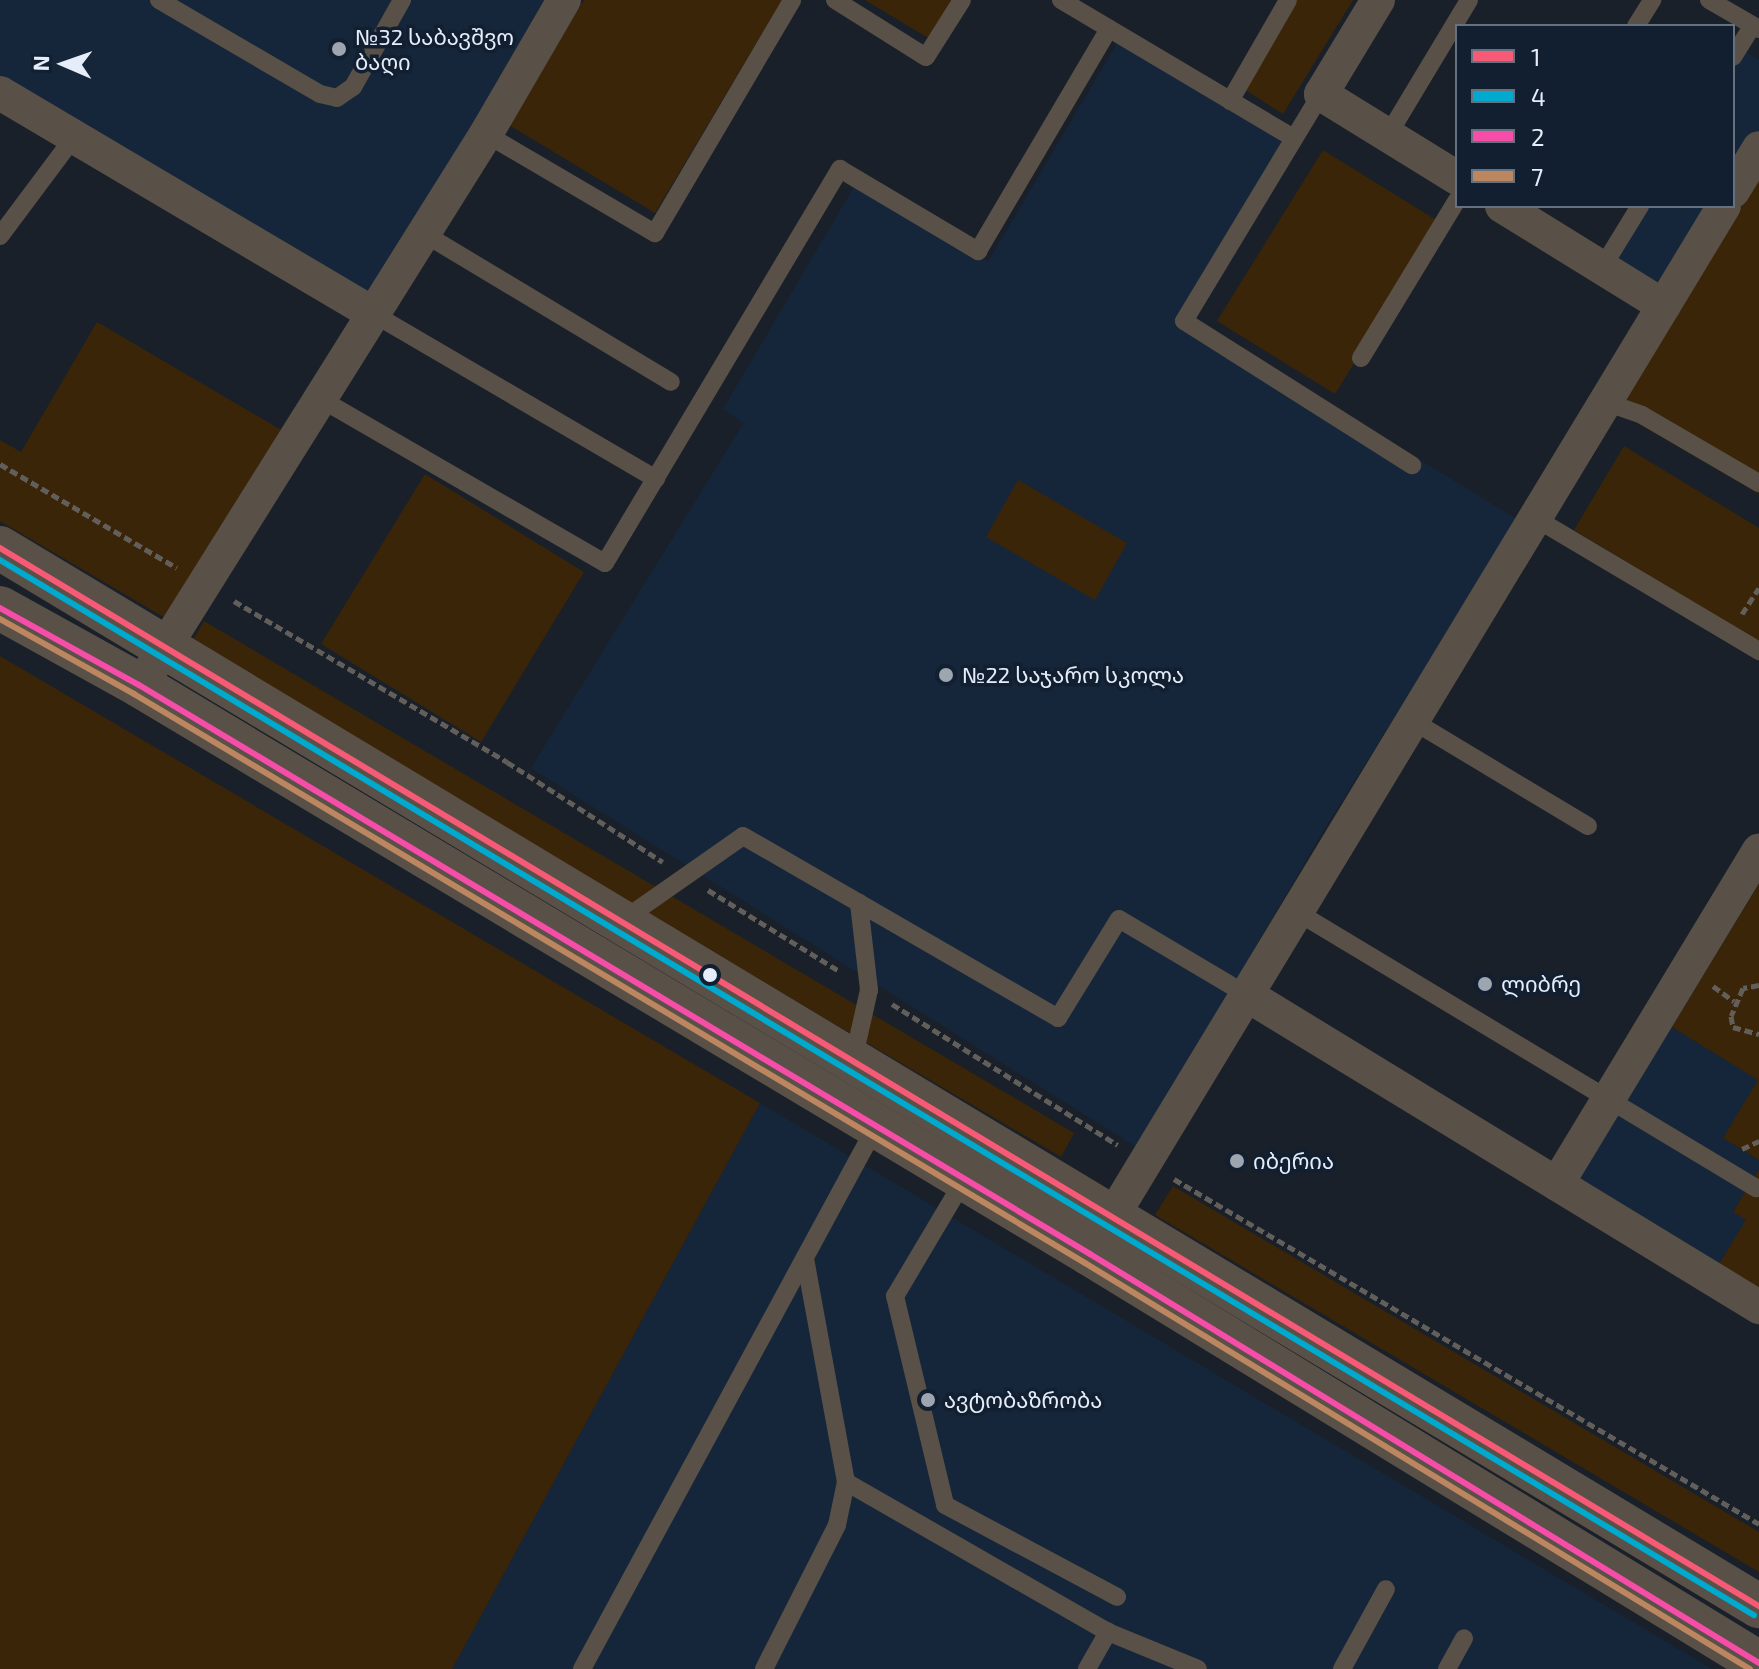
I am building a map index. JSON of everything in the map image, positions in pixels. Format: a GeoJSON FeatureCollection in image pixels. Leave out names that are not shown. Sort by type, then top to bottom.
{"type":"FeatureCollection","features":[{"type":"Feature","properties":{"kind":"street"},"geometry":{"type":"LineString","coordinates":[[139,685],[166,647],[486,134],[564,0]]}},
{"type":"Feature","properties":{"kind":"street"},"geometry":{"type":"LineString","coordinates":[[1378,0],[1321,94],[1455,177]]}},
{"type":"Feature","properties":{"kind":"street"},"geometry":{"type":"LineString","coordinates":[[0,93],[372,313]]}},
{"type":"Feature","properties":{"kind":"street"},"geometry":{"type":"LineString","coordinates":[[1735,188],[1759,148]]}},
{"type":"Feature","properties":{"kind":"street"},"geometry":{"type":"LineString","coordinates":[[1090,1254],[1723,208]]}},
{"type":"Feature","properties":{"kind":"street"},"geometry":{"type":"LineString","coordinates":[[1513,209],[1664,306]]}},
{"type":"Feature","properties":{"kind":"street"},"geometry":{"type":"LineString","coordinates":[[0,548],[1757,1601],[1744,1653],[1090,1254],[139,685],[0,608]]}},
{"type":"Feature","properties":{"kind":"street"},"geometry":{"type":"LineString","coordinates":[[1557,1184],[1759,850]]}},
{"type":"Feature","properties":{"kind":"street"},"geometry":{"type":"LineString","coordinates":[[1247,995],[1759,1307]]}},
{"type":"Feature","properties":{"kind":"lane"},"geometry":{"type":"LineString","coordinates":[[159,0],[320,94],[337,98],[353,87],[402,0]]}},
{"type":"Feature","properties":{"kind":"lane"},"geometry":{"type":"LineString","coordinates":[[486,134],[655,233],[792,0]]}},
{"type":"Feature","properties":{"kind":"lane"},"geometry":{"type":"LineString","coordinates":[[835,0],[926,57],[962,0]]}},
{"type":"Feature","properties":{"kind":"lane"},"geometry":{"type":"LineString","coordinates":[[1061,0],[1293,138]]}},
{"type":"Feature","properties":{"kind":"lane"},"geometry":{"type":"LineString","coordinates":[[1230,101],[1288,0]]}},
{"type":"Feature","properties":{"kind":"lane"},"geometry":{"type":"LineString","coordinates":[[1388,135],[1469,0]]}},
{"type":"Feature","properties":{"kind":"lane"},"geometry":{"type":"LineString","coordinates":[[1637,24],[1652,0]]}},
{"type":"Feature","properties":{"kind":"lane"},"geometry":{"type":"LineString","coordinates":[[1709,0],[1756,28],[1735,54]]}},
{"type":"Feature","properties":{"kind":"lane"},"geometry":{"type":"LineString","coordinates":[[319,398],[605,563],[840,169],[978,251],[1109,29]]}},
{"type":"Feature","properties":{"kind":"lane"},"geometry":{"type":"LineString","coordinates":[[1321,94],[1184,321],[1412,465]]}},
{"type":"Feature","properties":{"kind":"lane"},"geometry":{"type":"LineString","coordinates":[[0,236],[74,137]]}},
{"type":"Feature","properties":{"kind":"lane"},"geometry":{"type":"LineString","coordinates":[[1361,358],[1455,203]]}},
{"type":"Feature","properties":{"kind":"lane"},"geometry":{"type":"LineString","coordinates":[[1602,268],[1639,208]]}},
{"type":"Feature","properties":{"kind":"lane"},"geometry":{"type":"LineString","coordinates":[[423,233],[671,382]]}},
{"type":"Feature","properties":{"kind":"lane"},"geometry":{"type":"LineString","coordinates":[[372,313],[656,479]]}},
{"type":"Feature","properties":{"kind":"lane"},"geometry":{"type":"LineString","coordinates":[[1605,402],[1642,415],[1759,483]]}},
{"type":"Feature","properties":{"kind":"lane"},"geometry":{"type":"LineString","coordinates":[[1535,518],[1759,651]]}},
{"type":"Feature","properties":{"kind":"lane"},"geometry":{"type":"LineString","coordinates":[[1413,721],[1588,826]]}},
{"type":"Feature","properties":{"kind":"lane"},"geometry":{"type":"LineString","coordinates":[[621,921],[743,836],[1058,1018],[1119,919],[1247,995]]}},
{"type":"Feature","properties":{"kind":"lane"},"geometry":{"type":"LineString","coordinates":[[853,1061],[869,990],[859,903]]}},
{"type":"Feature","properties":{"kind":"lane"},"geometry":{"type":"LineString","coordinates":[[1297,912],[1756,1188]]}},
{"type":"Feature","properties":{"kind":"lane"},"geometry":{"type":"LineString","coordinates":[[582,1669],[875,1128]]}},
{"type":"Feature","properties":{"kind":"lane"},"geometry":{"type":"LineString","coordinates":[[964,1180],[895,1296],[945,1505],[1117,1597]]}},
{"type":"Feature","properties":{"kind":"lane"},"geometry":{"type":"LineString","coordinates":[[764,1669],[837,1525],[846,1482],[805,1258]]}},
{"type":"Feature","properties":{"kind":"lane"},"geometry":{"type":"LineString","coordinates":[[846,1482],[1168,1664],[1198,1669]]}},
{"type":"Feature","properties":{"kind":"lane"},"geometry":{"type":"LineString","coordinates":[[1342,1669],[1386,1589]]}},
{"type":"Feature","properties":{"kind":"lane"},"geometry":{"type":"LineString","coordinates":[[1087,1669],[1108,1632]]}},
{"type":"Feature","properties":{"kind":"lane"},"geometry":{"type":"LineString","coordinates":[[1447,1669],[1464,1638]]}},
{"type":"Feature","properties":{"kind":"path"},"geometry":{"type":"LineString","coordinates":[[1759,985],[1743,988],[1731,1016],[1733,1027],[1759,1034]]}},
{"type":"Feature","properties":{"kind":"shaded area"},"geometry":{"type":"Polygon","coordinates":[[[0,0],[547,0],[365,307],[0,88],[0,0]]]}},
{"type":"Feature","properties":{"kind":"shaded area"},"geometry":{"type":"Polygon","coordinates":[[[584,0],[782,0],[655,213],[509,125],[584,0]]]}},
{"type":"Feature","properties":{"kind":"shaded area"},"geometry":{"type":"Polygon","coordinates":[[[865,0],[954,0],[930,39],[865,0]]]}},
{"type":"Feature","properties":{"kind":"shaded area"},"geometry":{"type":"Polygon","coordinates":[[[1295,0],[1353,0],[1283,114],[1244,89],[1295,0]]]}},
{"type":"Feature","properties":{"kind":"shaded area","name":"№22 საჯარო სკოლა"},"geometry":{"type":"Polygon","coordinates":[[[1119,40],[1294,145],[1191,319],[1518,520],[1325,828],[1138,1148],[531,768],[743,424],[748,426],[723,409],[854,187],[988,262],[1119,40]]]}},
{"type":"Feature","properties":{"kind":"shaded area"},"geometry":{"type":"Polygon","coordinates":[[[1741,49],[1759,60],[1759,136],[1735,176],[1735,59],[1741,49]]]}},
{"type":"Feature","properties":{"kind":"shaded area"},"geometry":{"type":"Polygon","coordinates":[[[1323,150],[1441,223],[1335,394],[1217,321],[1323,150]]]}},
{"type":"Feature","properties":{"kind":"shaded area"},"geometry":{"type":"Polygon","coordinates":[[[1759,167],[1759,494],[1617,411],[1759,167]]]}},
{"type":"Feature","properties":{"kind":"shaded area"},"geometry":{"type":"Polygon","coordinates":[[[1644,208],[1715,208],[1659,300],[1607,268],[1644,208]]]}},
{"type":"Feature","properties":{"kind":"shaded area"},"geometry":{"type":"Polygon","coordinates":[[[97,322],[283,431],[172,622],[0,521],[0,440],[21,452],[97,322]]]}},
{"type":"Feature","properties":{"kind":"shaded area"},"geometry":{"type":"Polygon","coordinates":[[[1624,446],[1759,528],[1759,642],[1574,530],[1624,446]]]}},
{"type":"Feature","properties":{"kind":"shaded area"},"geometry":{"type":"Polygon","coordinates":[[[425,474],[584,572],[481,742],[321,644],[425,474]]]}},
{"type":"Feature","properties":{"kind":"shaded area"},"geometry":{"type":"Polygon","coordinates":[[[1018,480],[1127,543],[1095,600],[986,537],[1018,480]]]}},
{"type":"Feature","properties":{"kind":"shaded area"},"geometry":{"type":"Polygon","coordinates":[[[204,621],[1074,1133],[1061,1157],[190,645],[204,621]]]}},
{"type":"Feature","properties":{"kind":"shaded area"},"geometry":{"type":"Polygon","coordinates":[[[0,656],[760,1103],[452,1669],[0,1669],[0,656]]]}},
{"type":"Feature","properties":{"kind":"shaded area"},"geometry":{"type":"Polygon","coordinates":[[[1759,884],[1759,1160],[1723,1138],[1758,1080],[1672,1027],[1759,884]]]}},
{"type":"Feature","properties":{"kind":"shaded area"},"geometry":{"type":"Polygon","coordinates":[[[1672,1027],[1759,1080],[1723,1138],[1759,1160],[1759,1169],[1733,1211],[1747,1220],[1716,1269],[1576,1183],[1672,1027]]]}},
{"type":"Feature","properties":{"kind":"shaded area","name":"ავტობაზრობა"},"geometry":{"type":"Polygon","coordinates":[[[760,1103],[1712,1669],[452,1669],[760,1103]]]}},
{"type":"Feature","properties":{"kind":"shaded area"},"geometry":{"type":"Polygon","coordinates":[[[1759,1169],[1759,1295],[1716,1269],[1746,1220],[1733,1212],[1759,1169]]]}},
{"type":"Feature","properties":{"kind":"shaded area"},"geometry":{"type":"Polygon","coordinates":[[[1173,1186],[1759,1532],[1759,1572],[1155,1215],[1173,1186]]]}},
{"type":"Feature","properties":{"kind":"transit line","name":"1"},"geometry":{"type":"LineString","coordinates":[[0,548],[1759,1606]]}},
{"type":"Feature","properties":{"kind":"transit line","name":"4"},"geometry":{"type":"LineString","coordinates":[[0,560],[1754,1615]]}},
{"type":"Feature","properties":{"kind":"transit line","name":"2"},"geometry":{"type":"LineString","coordinates":[[0,608],[139,685],[1090,1254],[1759,1663]]}},
{"type":"Feature","properties":{"kind":"transit line","name":"7"},"geometry":{"type":"LineString","coordinates":[[0,619],[134,694],[1085,1263],[1750,1669]]}},
{"type":"Feature","properties":{"kind":"place","name":"№32 საბავშვო ბაღი"},"geometry":{"type":"Point","coordinates":[339,49]}},
{"type":"Feature","properties":{"kind":"place","name":"№22 საჯარო სკოლა"},"geometry":{"type":"Point","coordinates":[946,675]}},
{"type":"Feature","properties":{"kind":"place","name":"ლიბრე"},"geometry":{"type":"Point","coordinates":[1485,984]}},
{"type":"Feature","properties":{"kind":"place","name":"იბერია"},"geometry":{"type":"Point","coordinates":[1237,1161]}},
{"type":"Feature","properties":{"kind":"place","name":"ავტობაზრობა"},"geometry":{"type":"Point","coordinates":[928,1400]}}]}
